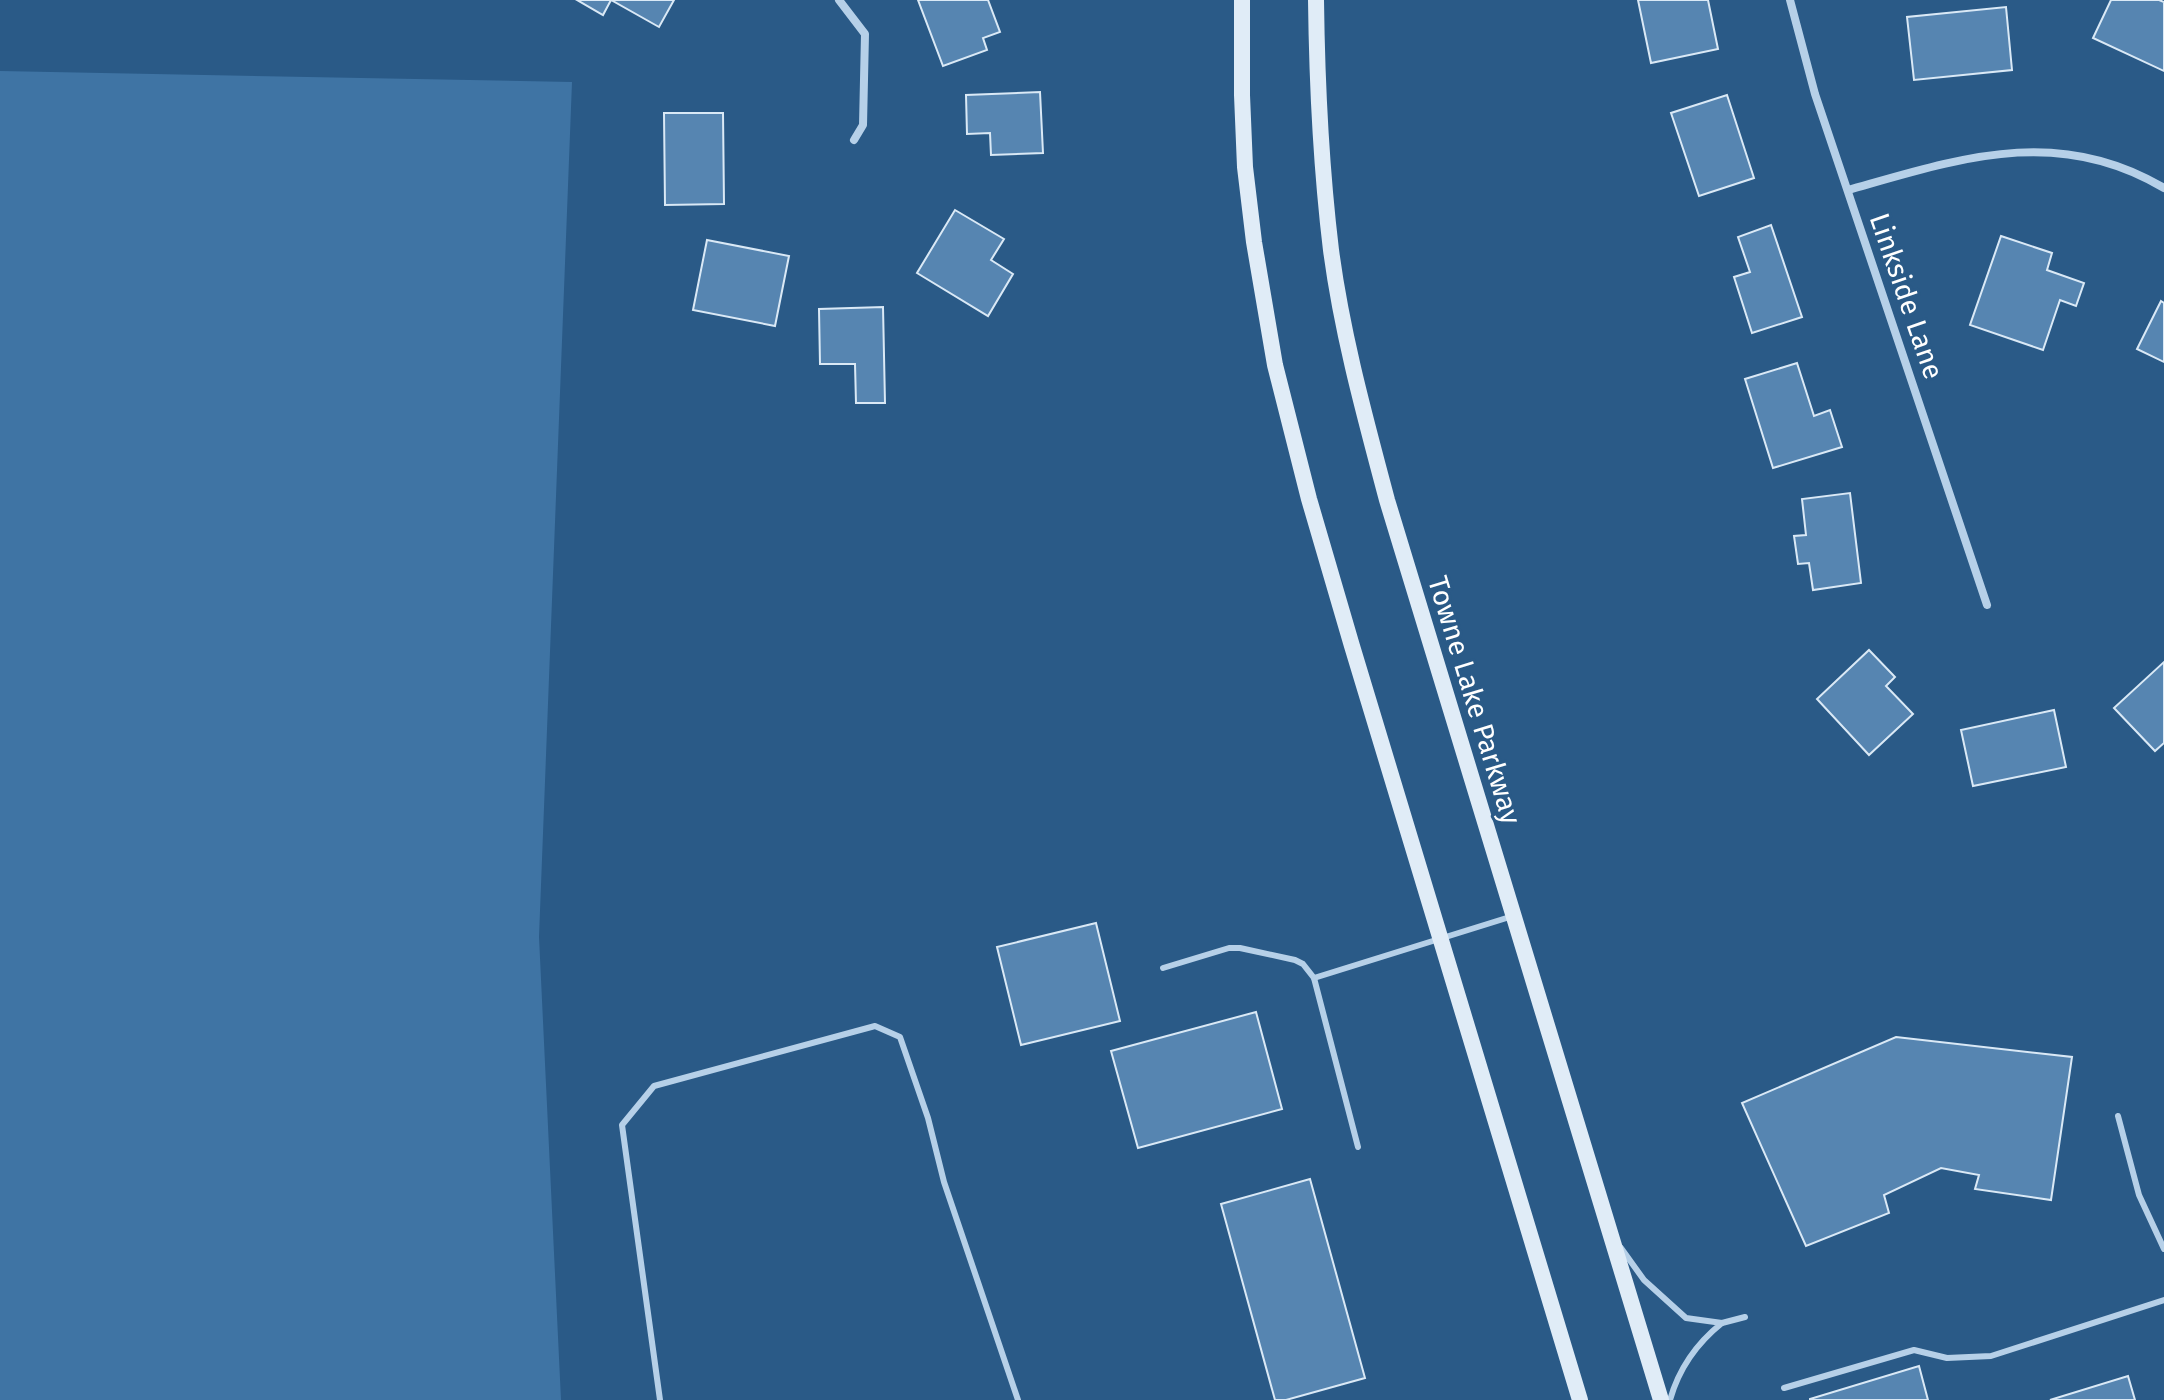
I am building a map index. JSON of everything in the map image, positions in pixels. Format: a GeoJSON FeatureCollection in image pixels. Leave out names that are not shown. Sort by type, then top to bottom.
{"type":"FeatureCollection","features":[{"type":"Feature","properties":{"kind":"main road"},"geometry":{"type":"LineString","coordinates":[[1242,0],[1245,167],[1275,365],[1313,513],[1580,1400]]}},
{"type":"Feature","properties":{"kind":"main road","name":"Towne Lake Parkway"},"geometry":{"type":"LineString","coordinates":[[1316,0],[1318,110],[1331,251],[1354,372],[1387,500],[1661,1400]]}},
{"type":"Feature","properties":{"kind":"street"},"geometry":{"type":"LineString","coordinates":[[839,0],[865,34],[863,125],[854,140]]}},
{"type":"Feature","properties":{"kind":"street","name":"Linkside Lane"},"geometry":{"type":"LineString","coordinates":[[1790,0],[1815,94],[1987,605]]}},
{"type":"Feature","properties":{"kind":"street"},"geometry":{"type":"LineString","coordinates":[[1848,190],[1987,154],[2036,151],[2088,157],[2143,175],[2164,188]]}},
{"type":"Feature","properties":{"kind":"lane"},"geometry":{"type":"LineString","coordinates":[[1314,978],[1514,916]]}},
{"type":"Feature","properties":{"kind":"lane"},"geometry":{"type":"LineString","coordinates":[[1163,968],[1220,950],[1240,948],[1303,964],[1314,978],[1358,1147]]}},
{"type":"Feature","properties":{"kind":"lane"},"geometry":{"type":"LineString","coordinates":[[660,1400],[622,1125],[654,1086],[875,1026],[900,1037],[928,1118],[944,1182],[1018,1400]]}},
{"type":"Feature","properties":{"kind":"lane"},"geometry":{"type":"LineString","coordinates":[[2118,1116],[2139,1195],[2164,1249]]}},
{"type":"Feature","properties":{"kind":"lane"},"geometry":{"type":"LineString","coordinates":[[1611,1234],[1644,1280],[1686,1318],[1722,1323],[1745,1317]]}},
{"type":"Feature","properties":{"kind":"lane"},"geometry":{"type":"LineString","coordinates":[[1784,1388],[1914,1350],[1947,1358],[1991,1356],[2164,1300]]}},
{"type":"Feature","properties":{"kind":"lane"},"geometry":{"type":"LineString","coordinates":[[1670,1400],[1686,1363],[1707,1335],[1722,1323]]}},
{"type":"Feature","properties":{"kind":"shaded area"},"geometry":{"type":"Polygon","coordinates":[[[0,71],[572,82],[539,937],[561,1400],[0,1400],[0,71]]]}},
{"type":"Feature","properties":{"kind":"building"},"geometry":{"type":"Polygon","coordinates":[[[577,0],[611,0],[603,15],[577,0]]]}},
{"type":"Feature","properties":{"kind":"building"},"geometry":{"type":"Polygon","coordinates":[[[611,0],[674,0],[659,27],[611,0]]]}},
{"type":"Feature","properties":{"kind":"building"},"geometry":{"type":"Polygon","coordinates":[[[918,0],[988,0],[1000,32],[983,38],[987,50],[943,66],[918,0]]]}},
{"type":"Feature","properties":{"kind":"building"},"geometry":{"type":"Polygon","coordinates":[[[1638,0],[1708,0],[1718,49],[1651,63],[1638,0]]]}},
{"type":"Feature","properties":{"kind":"building"},"geometry":{"type":"Polygon","coordinates":[[[2111,0],[2164,2],[2164,71],[2093,38],[2111,0]]]}},
{"type":"Feature","properties":{"kind":"building"},"geometry":{"type":"Polygon","coordinates":[[[2006,7],[2012,70],[1914,80],[1907,17],[2006,7]]]}},
{"type":"Feature","properties":{"kind":"building"},"geometry":{"type":"Polygon","coordinates":[[[1040,92],[1043,153],[991,155],[990,133],[967,134],[966,95],[1040,92]]]}},
{"type":"Feature","properties":{"kind":"building"},"geometry":{"type":"Polygon","coordinates":[[[1727,95],[1754,178],[1699,196],[1671,113],[1727,95]]]}},
{"type":"Feature","properties":{"kind":"building"},"geometry":{"type":"Polygon","coordinates":[[[664,113],[723,113],[724,204],[665,205],[664,113]]]}},
{"type":"Feature","properties":{"kind":"building"},"geometry":{"type":"Polygon","coordinates":[[[955,210],[1004,239],[991,260],[1013,274],[988,316],[917,273],[955,210]]]}},
{"type":"Feature","properties":{"kind":"building"},"geometry":{"type":"Polygon","coordinates":[[[1771,225],[1802,317],[1752,333],[1734,277],[1750,272],[1738,237],[1771,225]]]}},
{"type":"Feature","properties":{"kind":"building"},"geometry":{"type":"Polygon","coordinates":[[[2001,236],[2052,253],[2047,270],[2084,283],[2076,306],[2060,300],[2043,350],[1970,325],[2001,236]]]}},
{"type":"Feature","properties":{"kind":"building"},"geometry":{"type":"Polygon","coordinates":[[[707,240],[789,256],[775,326],[693,310],[707,240]]]}},
{"type":"Feature","properties":{"kind":"building"},"geometry":{"type":"Polygon","coordinates":[[[2161,301],[2164,303],[2164,362],[2137,349],[2161,301]]]}},
{"type":"Feature","properties":{"kind":"building"},"geometry":{"type":"Polygon","coordinates":[[[883,307],[885,403],[856,403],[855,364],[820,364],[819,309],[883,307]]]}},
{"type":"Feature","properties":{"kind":"building"},"geometry":{"type":"Polygon","coordinates":[[[1797,363],[1814,416],[1830,410],[1842,447],[1773,468],[1745,379],[1797,363]]]}},
{"type":"Feature","properties":{"kind":"building"},"geometry":{"type":"Polygon","coordinates":[[[1850,493],[1861,583],[1813,590],[1809,563],[1798,564],[1794,536],[1806,535],[1802,499],[1850,493]]]}},
{"type":"Feature","properties":{"kind":"building"},"geometry":{"type":"Polygon","coordinates":[[[1869,650],[1895,677],[1886,686],[1913,714],[1869,755],[1817,699],[1869,650]]]}},
{"type":"Feature","properties":{"kind":"building"},"geometry":{"type":"Polygon","coordinates":[[[2164,662],[2164,743],[2155,751],[2114,708],[2164,662]]]}},
{"type":"Feature","properties":{"kind":"building"},"geometry":{"type":"Polygon","coordinates":[[[2054,710],[2066,767],[1973,786],[1961,730],[2054,710]]]}},
{"type":"Feature","properties":{"kind":"building"},"geometry":{"type":"Polygon","coordinates":[[[1096,923],[1120,1021],[1021,1045],[997,947],[1096,923]]]}},
{"type":"Feature","properties":{"kind":"building"},"geometry":{"type":"Polygon","coordinates":[[[1256,1012],[1282,1109],[1138,1148],[1111,1051],[1256,1012]]]}},
{"type":"Feature","properties":{"kind":"building"},"geometry":{"type":"Polygon","coordinates":[[[1896,1037],[2072,1057],[2051,1200],[1975,1189],[1979,1175],[1941,1168],[1884,1195],[1889,1213],[1806,1246],[1742,1103],[1896,1037]]]}},
{"type":"Feature","properties":{"kind":"building"},"geometry":{"type":"Polygon","coordinates":[[[1310,1179],[1365,1378],[1286,1400],[1275,1400],[1221,1204],[1310,1179]]]}},
{"type":"Feature","properties":{"kind":"building"},"geometry":{"type":"Polygon","coordinates":[[[1919,1366],[1928,1400],[1810,1400],[1810,1399],[1919,1366]]]}},
{"type":"Feature","properties":{"kind":"building"},"geometry":{"type":"Polygon","coordinates":[[[2128,1376],[2135,1400],[2050,1400],[2128,1376]]]}}]}
